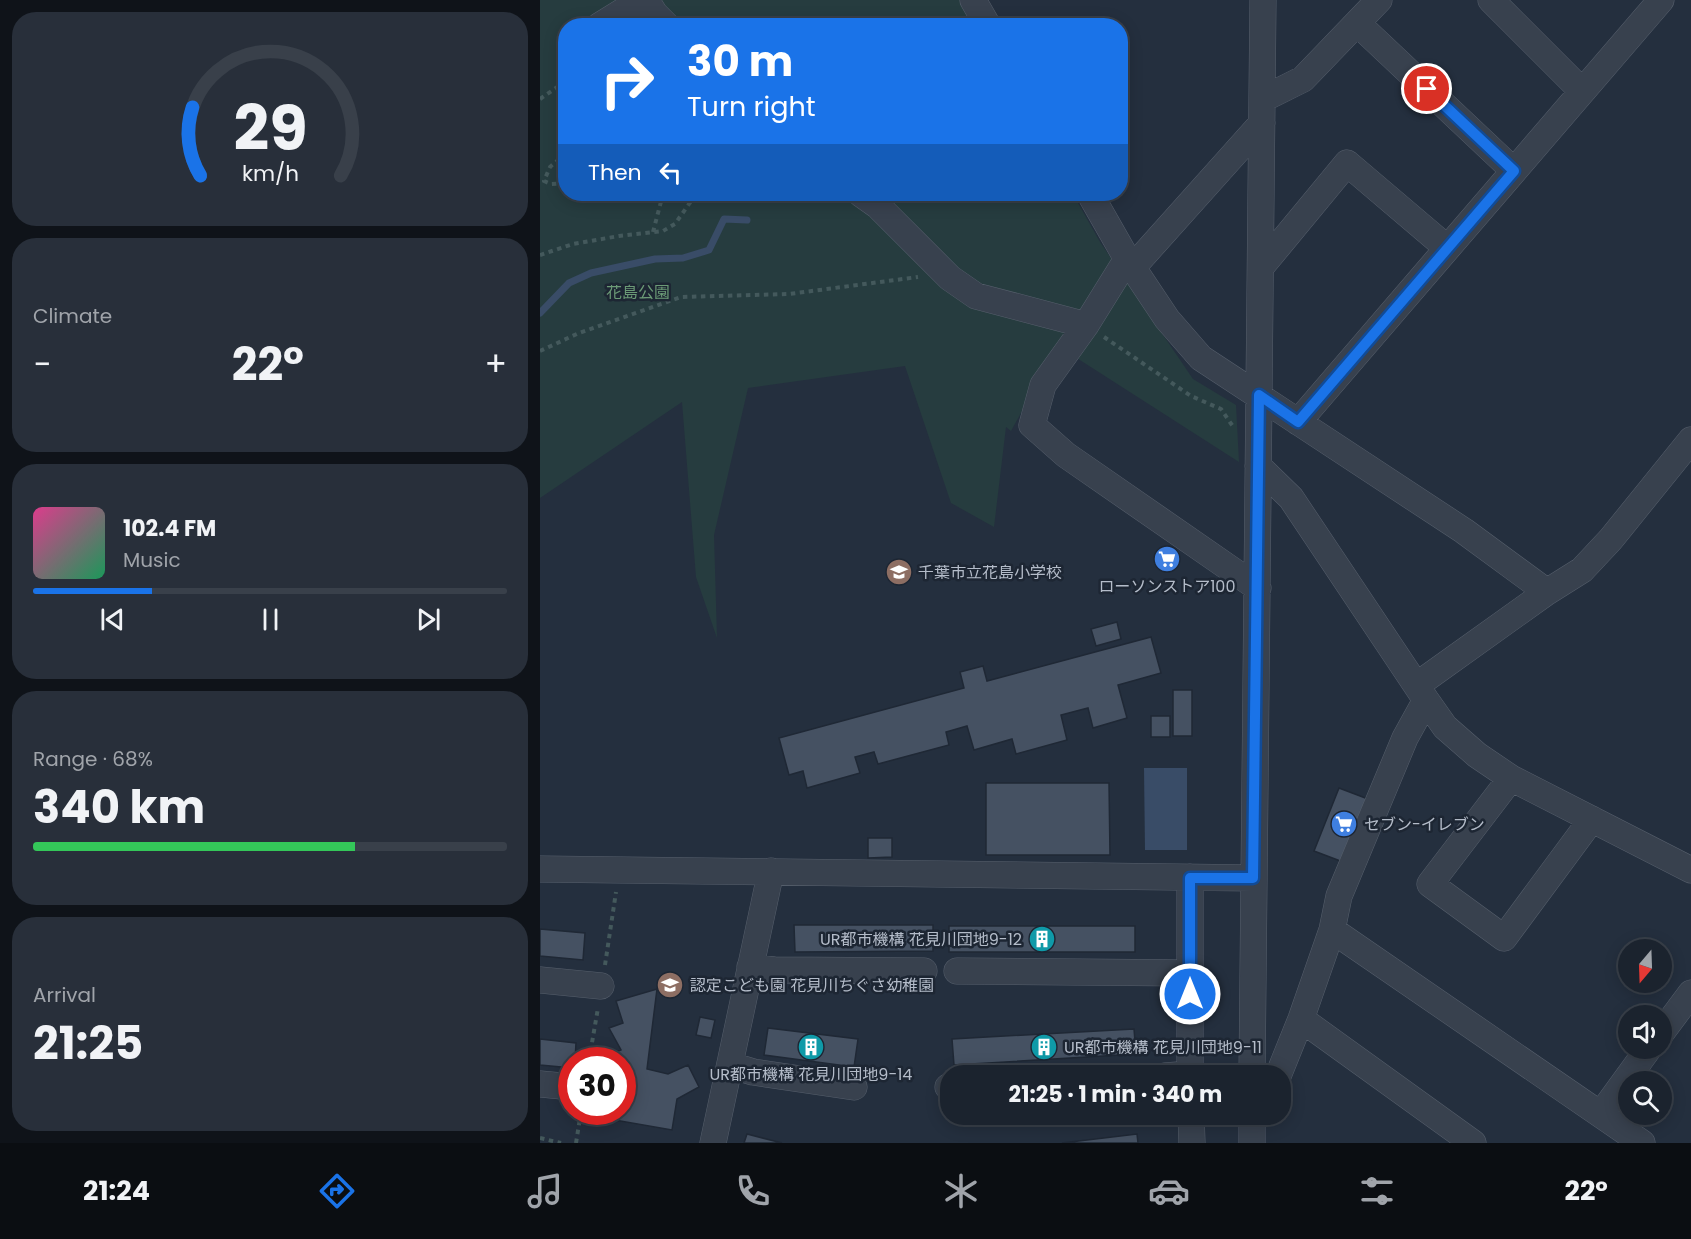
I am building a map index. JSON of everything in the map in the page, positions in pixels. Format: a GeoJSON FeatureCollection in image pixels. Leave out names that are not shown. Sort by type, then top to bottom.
{"type":"FeatureCollection","features":[{"type":"Feature","properties":{"kind":"street"},"geometry":{"type":"LineString","coordinates":[[612,18],[640,0]]}},
{"type":"Feature","properties":{"kind":"street"},"geometry":{"type":"LineString","coordinates":[[646,0],[659,18]]}},
{"type":"Feature","properties":{"kind":"street"},"geometry":{"type":"LineString","coordinates":[[974,0],[984,18]]}},
{"type":"Feature","properties":{"kind":"street"},"geometry":{"type":"LineString","coordinates":[[1252,1065],[1263,0]]}},
{"type":"Feature","properties":{"kind":"street"},"geometry":{"type":"LineString","coordinates":[[1258,588],[1066,455],[1032,426],[1043,385],[1130,263],[1263,111],[1303,79],[1379,0]]}},
{"type":"Feature","properties":{"kind":"street"},"geometry":{"type":"LineString","coordinates":[[1491,0],[1582,91]]}},
{"type":"Feature","properties":{"kind":"street"},"geometry":{"type":"LineString","coordinates":[[1298,422],[1661,0]]}},
{"type":"Feature","properties":{"kind":"street"},"geometry":{"type":"LineString","coordinates":[[1358,23],[1514,171]]}},
{"type":"Feature","properties":{"kind":"street"},"geometry":{"type":"LineString","coordinates":[[1261,267],[1347,163],[1447,248]]}},
{"type":"Feature","properties":{"kind":"street"},"geometry":{"type":"LineString","coordinates":[[870,201],[886,214],[946,274],[976,296],[1086,325]]}},
{"type":"Feature","properties":{"kind":"street"},"geometry":{"type":"LineString","coordinates":[[1094,201],[1130,263],[1167,319],[1201,358],[1464,531],[1547,592]]}},
{"type":"Feature","properties":{"kind":"street"},"geometry":{"type":"LineString","coordinates":[[1282,1065],[1332,930],[1339,896],[1405,738],[1421,693],[1547,592],[1582,570],[1611,539],[1691,440]]}},
{"type":"Feature","properties":{"kind":"street"},"geometry":{"type":"LineString","coordinates":[[1258,466],[1291,498],[1446,727],[1477,755],[1511,778],[1691,870]]}},
{"type":"Feature","properties":{"kind":"street"},"geometry":{"type":"LineString","coordinates":[[1511,778],[1430,884],[1504,938],[1592,819]]}},
{"type":"Feature","properties":{"kind":"street"},"geometry":{"type":"LineString","coordinates":[[540,869],[1253,878]]}},
{"type":"Feature","properties":{"kind":"street"},"geometry":{"type":"LineString","coordinates":[[713,1143],[771,871]]}},
{"type":"Feature","properties":{"kind":"street"},"geometry":{"type":"LineString","coordinates":[[1182,1065],[1190,974],[1190,878]]}},
{"type":"Feature","properties":{"kind":"street"},"geometry":{"type":"LineString","coordinates":[[1332,930],[1642,1143]]}},
{"type":"Feature","properties":{"kind":"street"},"geometry":{"type":"LineString","coordinates":[[750,967],[774,970],[924,971]]}},
{"type":"Feature","properties":{"kind":"street"},"geometry":{"type":"LineString","coordinates":[[957,971],[1190,974]]}},
{"type":"Feature","properties":{"kind":"street"},"geometry":{"type":"LineString","coordinates":[[540,980],[601,986]]}},
{"type":"Feature","properties":{"kind":"street"},"geometry":{"type":"LineString","coordinates":[[1672,1019],[1691,993]]}},
{"type":"Feature","properties":{"kind":"street"},"geometry":{"type":"LineString","coordinates":[[1301,1019],[1473,1143]]}},
{"type":"Feature","properties":{"kind":"street"},"geometry":{"type":"LineString","coordinates":[[1601,1114],[1641,1059]]}},
{"type":"Feature","properties":{"kind":"street"},"geometry":{"type":"LineString","coordinates":[[730,1065],[753,1072],[854,1088]]}},
{"type":"Feature","properties":{"kind":"street"},"geometry":{"type":"LineString","coordinates":[[540,1084],[558,1086]]}},
{"type":"Feature","properties":{"kind":"street"},"geometry":{"type":"LineString","coordinates":[[1191,1125],[1191,1143]]}},
{"type":"Feature","properties":{"kind":"path"},"geometry":{"type":"LineString","coordinates":[[540,99],[558,87]]}},
{"type":"Feature","properties":{"kind":"path"},"geometry":{"type":"LineString","coordinates":[[558,160],[550,167],[544,181],[558,184]]}},
{"type":"Feature","properties":{"kind":"path"},"geometry":{"type":"LineString","coordinates":[[653,232],[661,201]]}},
{"type":"Feature","properties":{"kind":"path"},"geometry":{"type":"LineString","coordinates":[[540,255],[573,244],[663,231],[675,224],[691,201]]}},
{"type":"Feature","properties":{"kind":"path"},"geometry":{"type":"LineString","coordinates":[[540,351],[579,333],[681,297],[789,294],[946,274]]}},
{"type":"Feature","properties":{"kind":"path"},"geometry":{"type":"LineString","coordinates":[[1086,325],[1191,396],[1221,409],[1237,432]]}},
{"type":"Feature","properties":{"kind":"path"},"geometry":{"type":"LineString","coordinates":[[576,1143],[579,1125]]}},
{"type":"Feature","properties":{"kind":"path"},"geometry":{"type":"LineString","coordinates":[[540,1138],[561,1143]]}},
{"type":"Feature","properties":{"kind":"green space","name":"花島公園"},"geometry":{"type":"Polygon","coordinates":[[[540,0],[967,0],[977,18],[558,18],[558,201],[1077,201],[1100,242],[1193,379],[1236,405],[1239,462],[1058,346],[1011,431],[1006,427],[994,527],[951,503],[905,366],[748,388],[714,535],[717,638],[696,577],[682,402],[540,498],[540,0]]]}},
{"type":"Feature","properties":{"kind":"water"},"geometry":{"type":"Polygon","coordinates":[[[1144,768],[1187,768],[1187,850],[1145,850],[1144,768]]]}},
{"type":"Feature","properties":{"kind":"building"},"geometry":{"type":"Polygon","coordinates":[[[1117,622],[1121,639],[1096,646],[1091,629],[1117,622]]]}},
{"type":"Feature","properties":{"kind":"building"},"geometry":{"type":"Polygon","coordinates":[[[1151,637],[1161,673],[1118,685],[1127,718],[1093,728],[1088,708],[1061,715],[1067,740],[1016,754],[1012,739],[974,750],[967,726],[946,732],[949,745],[878,764],[874,752],[855,757],[860,773],[807,788],[803,771],[789,775],[779,738],[964,688],[960,672],[983,666],[987,681],[1151,637]]]}},
{"type":"Feature","properties":{"kind":"building"},"geometry":{"type":"Polygon","coordinates":[[[1173,690],[1192,690],[1192,736],[1173,736],[1173,690]]]}},
{"type":"Feature","properties":{"kind":"building"},"geometry":{"type":"Polygon","coordinates":[[[1151,716],[1170,716],[1170,737],[1151,737],[1151,716]]]}},
{"type":"Feature","properties":{"kind":"building"},"geometry":{"type":"Polygon","coordinates":[[[986,783],[1109,783],[1110,855],[986,855],[986,783]]]}},
{"type":"Feature","properties":{"kind":"building"},"geometry":{"type":"Polygon","coordinates":[[[1339,788],[1368,799],[1343,862],[1314,851],[1339,788]]]}},
{"type":"Feature","properties":{"kind":"building"},"geometry":{"type":"Polygon","coordinates":[[[868,838],[892,838],[892,857],[868,858],[868,838]]]}},
{"type":"Feature","properties":{"kind":"building"},"geometry":{"type":"Polygon","coordinates":[[[794,925],[933,925],[933,951],[795,952],[794,925]]]}},
{"type":"Feature","properties":{"kind":"building","name":"UR都市機構 花見川団地9-12"},"geometry":{"type":"Polygon","coordinates":[[[949,926],[1135,926],[1135,952],[949,952],[949,926]]]}},
{"type":"Feature","properties":{"kind":"building"},"geometry":{"type":"Polygon","coordinates":[[[540,929],[585,933],[583,960],[540,956],[540,929]]]}},
{"type":"Feature","properties":{"kind":"building"},"geometry":{"type":"Polygon","coordinates":[[[657,989],[647,1069],[668,1074],[688,1065],[699,1087],[677,1099],[672,1130],[636,1124],[636,1047],[619,1047],[609,1028],[623,1023],[616,1001],[657,989]]]}},
{"type":"Feature","properties":{"kind":"building"},"geometry":{"type":"Polygon","coordinates":[[[700,1017],[715,1020],[711,1038],[696,1035],[700,1017]]]}},
{"type":"Feature","properties":{"kind":"building","name":"UR都市機構 花見川団地9-14"},"geometry":{"type":"Polygon","coordinates":[[[768,1028],[858,1039],[854,1067],[764,1055],[768,1028]]]}},
{"type":"Feature","properties":{"kind":"building","name":"UR都市機構 花見川団地9-11"},"geometry":{"type":"Polygon","coordinates":[[[1134,1029],[1136,1054],[954,1065],[952,1039],[1134,1029]]]}},
{"type":"Feature","properties":{"kind":"building"},"geometry":{"type":"Polygon","coordinates":[[[540,1039],[576,1043],[576,1047],[558,1047],[558,1067],[540,1065],[540,1039]]]}},
{"type":"Feature","properties":{"kind":"building"},"geometry":{"type":"Polygon","coordinates":[[[747,1134],[782,1143],[744,1143],[747,1134]]]}},
{"type":"Feature","properties":{"kind":"building"},"geometry":{"type":"Polygon","coordinates":[[[1137,1134],[1138,1143],[1062,1143],[1137,1134]]]}},
{"type":"Feature","properties":{"kind":"waterway"},"geometry":{"type":"LineString","coordinates":[[540,313],[569,283],[591,273],[655,259],[683,258],[709,250],[724,219],[747,220]]}},
{"type":"Feature","properties":{"kind":"place","name":"ローソンストア100"},"geometry":{"type":"Point","coordinates":[1167,559]}},
{"type":"Feature","properties":{"kind":"place","name":"千葉市立花島小学校"},"geometry":{"type":"Point","coordinates":[899,572]}},
{"type":"Feature","properties":{"kind":"place","name":"セブン-イレブン"},"geometry":{"type":"Point","coordinates":[1344,824]}},
{"type":"Feature","properties":{"kind":"place","name":"UR都市機構 花見川団地9-12"},"geometry":{"type":"Point","coordinates":[1042,939]}},
{"type":"Feature","properties":{"kind":"place","name":"認定こども園 花見川ちぐさ幼稚園"},"geometry":{"type":"Point","coordinates":[670,985]}},
{"type":"Feature","properties":{"kind":"place","name":"UR都市機構 花見川団地9-14"},"geometry":{"type":"Point","coordinates":[811,1047]}},
{"type":"Feature","properties":{"kind":"place","name":"UR都市機構 花見川団地9-11"},"geometry":{"type":"Point","coordinates":[1044,1047]}},
{"type":"Feature","properties":{"kind":"route"},"geometry":{"type":"LineString","coordinates":[[1190,994],[1190,878],[1253,878],[1259,395],[1298,422],[1514,171],[1427,89]]}}]}
